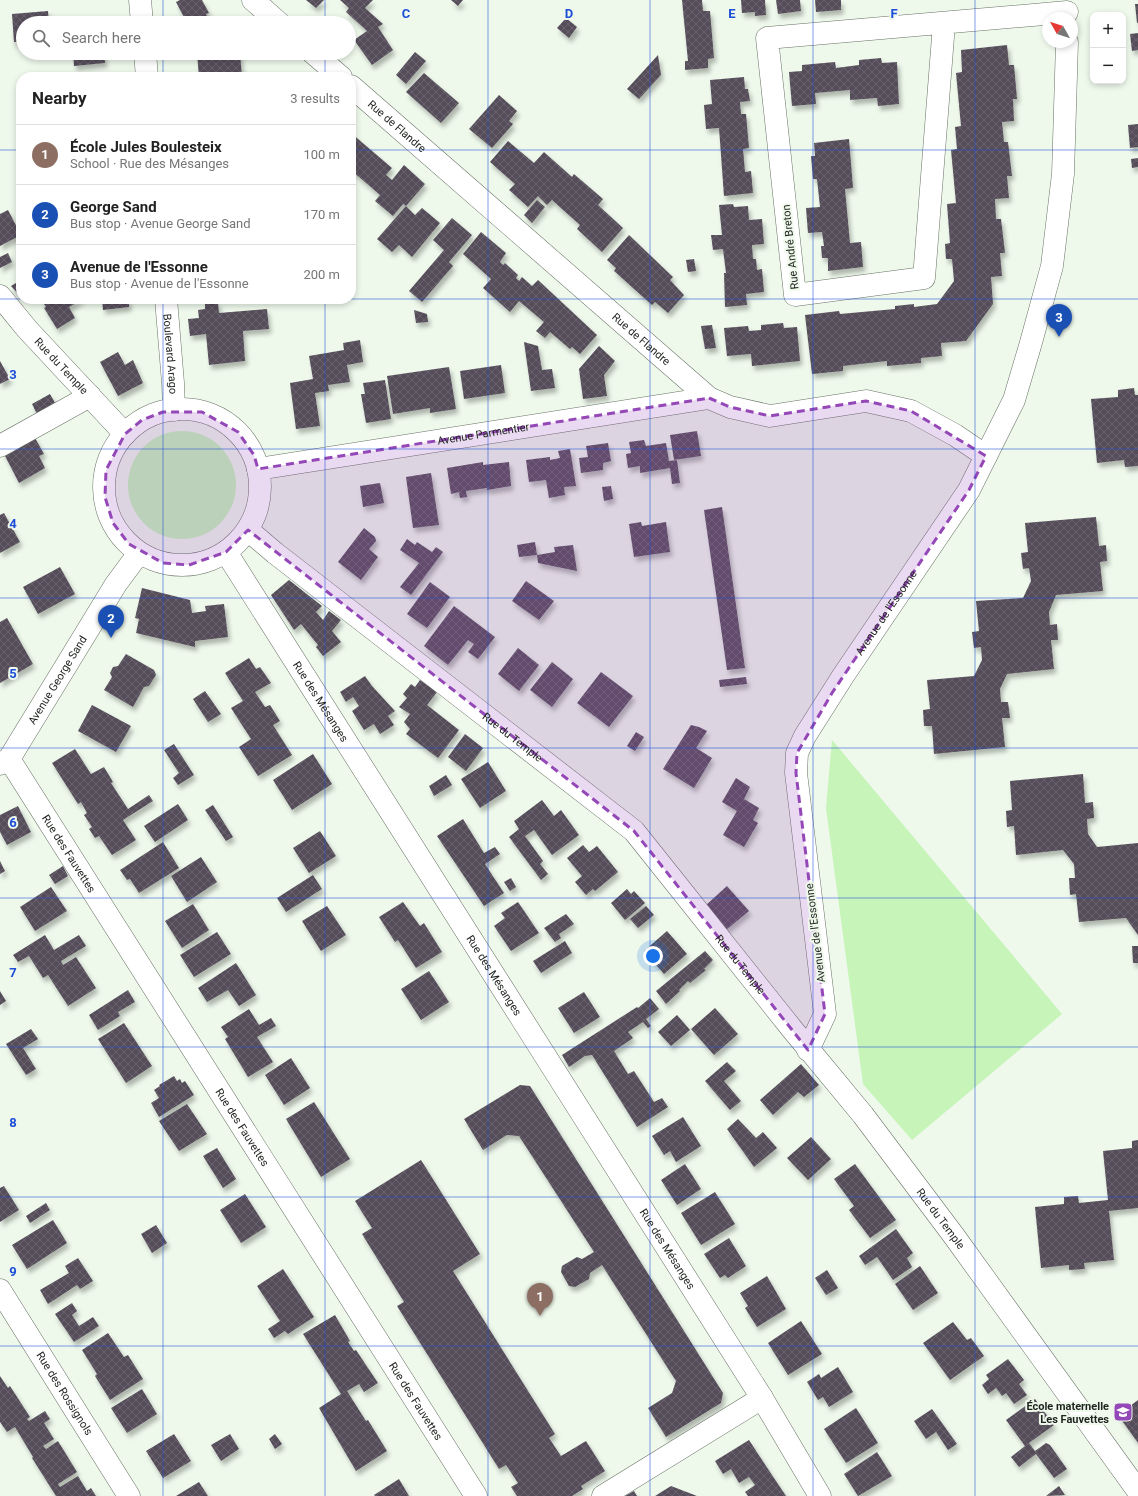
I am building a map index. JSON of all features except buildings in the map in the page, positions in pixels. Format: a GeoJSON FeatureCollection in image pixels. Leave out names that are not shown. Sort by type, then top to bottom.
{"type":"FeatureCollection","features":[{"type":"Feature","properties":{"kind":"street"},"geometry":{"type":"LineString","coordinates":[[140,0],[141,16]]}},
{"type":"Feature","properties":{"kind":"street"},"geometry":{"type":"LineString","coordinates":[[253,0],[271,16]]}},
{"type":"Feature","properties":{"kind":"street","name":"Rue André Breton"},"geometry":{"type":"LineString","coordinates":[[944,24],[924,278],[795,295],[767,38],[944,24],[1067,10]]}},
{"type":"Feature","properties":{"kind":"street","name":"Avenue de l'Essonne"},"geometry":{"type":"LineString","coordinates":[[808,1050],[825,1014],[796,773],[797,753],[805,736],[839,682],[969,490],[1014,400],[1052,266],[1063,174],[1066,48]]}},
{"type":"Feature","properties":{"kind":"street"},"geometry":{"type":"LineString","coordinates":[[146,60],[147,72]]}},
{"type":"Feature","properties":{"kind":"street"},"geometry":{"type":"LineString","coordinates":[[321,60],[335,72]]}},
{"type":"Feature","properties":{"kind":"street","name":"Rue de Flandre"},"geometry":{"type":"LineString","coordinates":[[356,90],[709,398],[730,407],[770,416],[866,401],[911,411],[956,435],[986,456]]}},
{"type":"Feature","properties":{"kind":"street","name":"Rue du Temple"},"geometry":{"type":"LineString","coordinates":[[0,296],[27,328],[125,434]]}},
{"type":"Feature","properties":{"kind":"street","name":"Boulevard Arago"},"geometry":{"type":"LineString","coordinates":[[166,304],[174,410]]}},
{"type":"Feature","properties":{"kind":"street"},"geometry":{"type":"LineString","coordinates":[[0,446],[90,396]]}},
{"type":"Feature","properties":{"kind":"street","name":"Avenue Parmentier"},"geometry":{"type":"LineString","coordinates":[[258,469],[709,398]]}},
{"type":"Feature","properties":{"kind":"street"},"geometry":{"type":"LineString","coordinates":[[174,410],[202,412],[215,416],[238,432],[254,455],[260,481],[260,494],[254,518],[248,530],[238,542],[226,552],[214,559],[189,565],[163,563],[139,553],[128,544],[113,523],[105,497],[106,470],[110,457],[125,434],[142,420],[163,412],[174,410]]}},
{"type":"Feature","properties":{"kind":"street","name":"Rue du Temple"},"geometry":{"type":"LineString","coordinates":[[248,530],[634,831],[808,1050],[863,1115],[930,1204],[1138,1491]]}},
{"type":"Feature","properties":{"kind":"street","name":"Rue des Mésanges"},"geometry":{"type":"LineString","coordinates":[[226,552],[762,1398],[820,1496]]}},
{"type":"Feature","properties":{"kind":"street","name":"Avenue George Sand"},"geometry":{"type":"LineString","coordinates":[[5,761],[116,584],[139,553]]}},
{"type":"Feature","properties":{"kind":"street","name":"Rue des Fauvettes"},"geometry":{"type":"LineString","coordinates":[[5,761],[476,1496]]}},
{"type":"Feature","properties":{"kind":"street","name":"Rue des Rossignols"},"geometry":{"type":"LineString","coordinates":[[0,1290],[129,1496]]}},
{"type":"Feature","properties":{"kind":"street"},"geometry":{"type":"LineString","coordinates":[[603,1496],[762,1398]]}},
{"type":"Feature","properties":{"kind":"highlighted area"},"geometry":{"type":"Polygon","coordinates":[[[709,398],[730,407],[770,416],[866,401],[911,411],[986,456],[969,490],[832,693],[797,753],[796,773],[825,1014],[808,1050],[634,831],[248,530],[226,552],[189,565],[163,563],[129,544],[113,523],[105,497],[106,470],[125,434],[142,420],[163,412],[202,412],[238,432],[254,455],[258,469],[709,398]]]}},
{"type":"Feature","properties":{"kind":"green space"},"geometry":{"type":"Polygon","coordinates":[[[182,431],[203,435],[220,447],[232,464],[236,485],[232,506],[220,523],[203,535],[182,539],[161,535],[144,523],[132,506],[128,485],[132,464],[144,447],[161,435],[182,431]]]}},
{"type":"Feature","properties":{"kind":"green space"},"geometry":{"type":"Polygon","coordinates":[[[832,740],[1062,1014],[912,1140],[863,1084],[826,808],[832,740]]]}},
{"type":"Feature","properties":{"kind":"place","name":"Avenue de l'Essonne"},"geometry":{"type":"Point","coordinates":[1059,337]}},
{"type":"Feature","properties":{"kind":"place","name":"George Sand"},"geometry":{"type":"Point","coordinates":[111,638]}},
{"type":"Feature","properties":{"kind":"place","name":"École Jules Boulesteix"},"geometry":{"type":"Point","coordinates":[540,1316]}},
{"type":"Feature","properties":{"kind":"place","name":"École maternelle Les Fauvettes"},"geometry":{"type":"Point","coordinates":[1123,1412]}}]}
